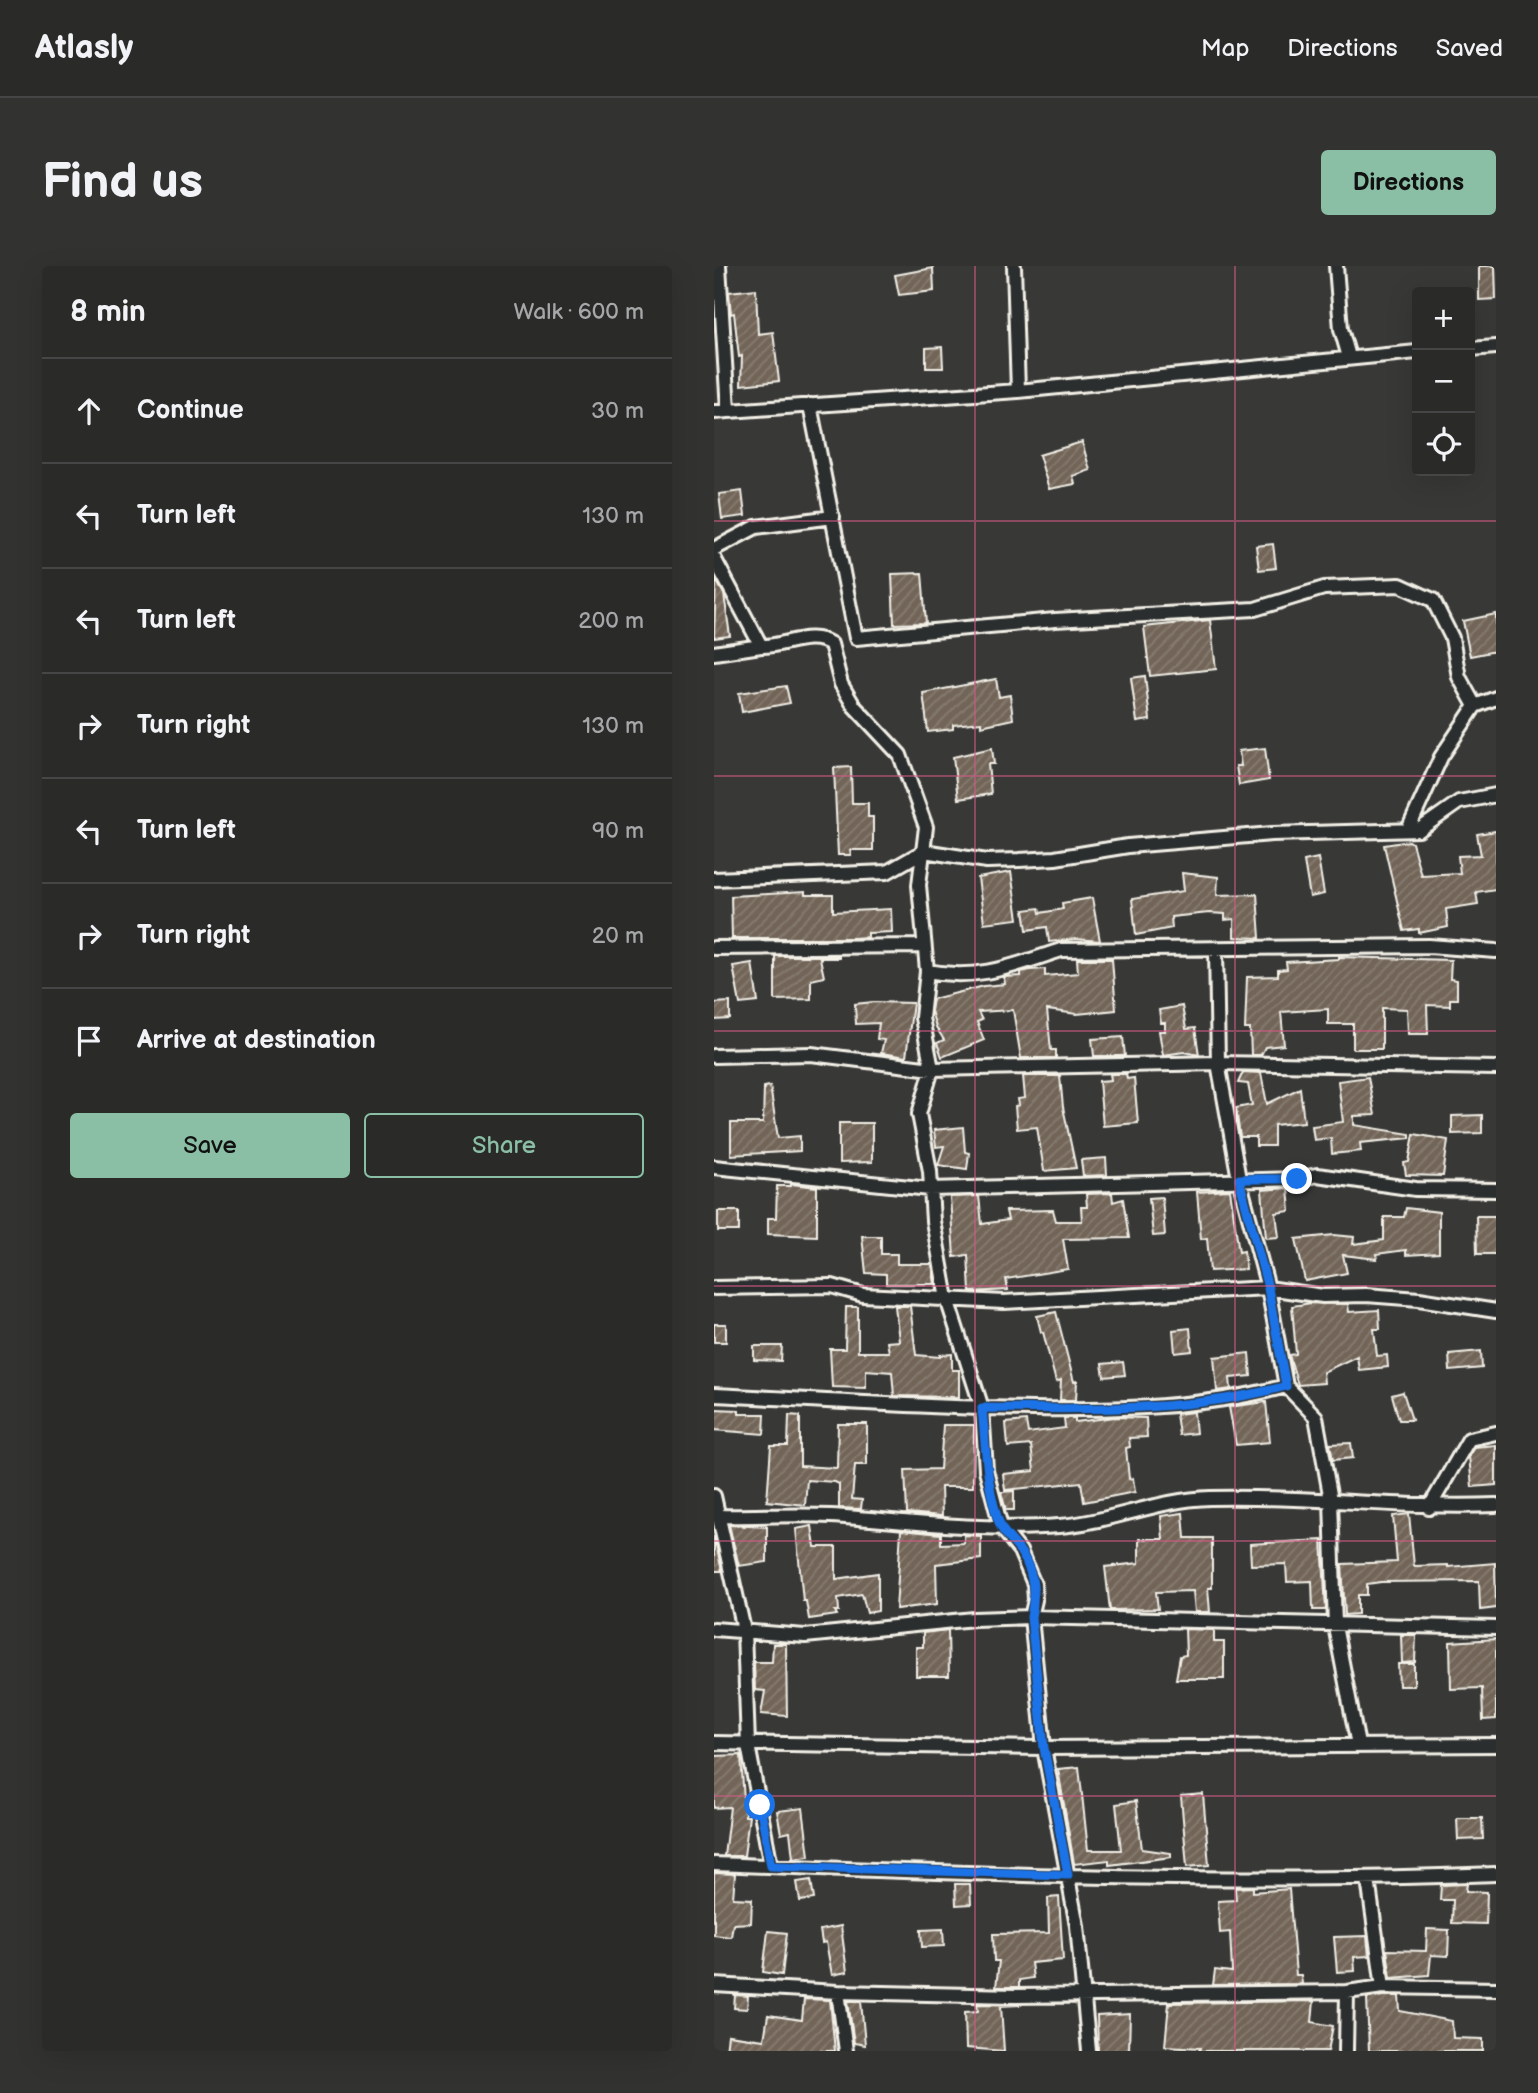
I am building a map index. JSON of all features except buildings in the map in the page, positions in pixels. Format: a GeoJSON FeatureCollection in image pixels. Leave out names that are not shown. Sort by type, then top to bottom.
{"type":"FeatureCollection","features":[{"type":"Feature","properties":{"kind":"street"},"geometry":{"type":"LineString","coordinates":[[719,266],[728,411]]}},
{"type":"Feature","properties":{"kind":"street"},"geometry":{"type":"LineString","coordinates":[[1014,266],[1018,391]]}},
{"type":"Feature","properties":{"kind":"street"},"geometry":{"type":"LineString","coordinates":[[1336,266],[1341,329],[1349,357]]}},
{"type":"Feature","properties":{"kind":"street"},"geometry":{"type":"LineString","coordinates":[[1475,349],[1496,347]]}},
{"type":"Feature","properties":{"kind":"street"},"geometry":{"type":"LineString","coordinates":[[714,412],[1018,391],[1412,352]]}},
{"type":"Feature","properties":{"kind":"street"},"geometry":{"type":"LineString","coordinates":[[810,405],[856,638],[1055,620],[1255,609],[1324,588],[1400,585],[1433,600],[1452,638],[1458,677],[1475,706]]}},
{"type":"Feature","properties":{"kind":"street"},"geometry":{"type":"LineString","coordinates":[[714,549],[755,527],[833,517]]}},
{"type":"Feature","properties":{"kind":"street"},"geometry":{"type":"LineString","coordinates":[[714,558],[761,646]]}},
{"type":"Feature","properties":{"kind":"street"},"geometry":{"type":"LineString","coordinates":[[714,653],[775,646],[814,637],[831,644],[841,684],[855,706],[900,755],[924,818],[927,839],[920,861],[919,885],[922,946],[927,971],[922,1018],[932,1069],[919,1114],[947,1299],[982,1408],[986,1469],[1001,1527],[1029,1567],[1035,1600],[1031,1617],[1044,1748],[1068,1875],[1085,1994],[1089,2051]]}},
{"type":"Feature","properties":{"kind":"street"},"geometry":{"type":"LineString","coordinates":[[1408,830],[1441,757],[1475,706],[1496,698]]}},
{"type":"Feature","properties":{"kind":"street"},"geometry":{"type":"LineString","coordinates":[[714,879],[887,872],[924,851],[987,861],[1018,860],[1055,858],[1128,846],[1272,834],[1419,830],[1459,802],[1496,794]]}},
{"type":"Feature","properties":{"kind":"street"},"geometry":{"type":"LineString","coordinates":[[714,948],[922,946]]}},
{"type":"Feature","properties":{"kind":"street"},"geometry":{"type":"LineString","coordinates":[[927,971],[954,976],[976,975],[1003,970],[1061,950],[1429,946],[1496,951]]}},
{"type":"Feature","properties":{"kind":"street"},"geometry":{"type":"LineString","coordinates":[[1216,949],[1218,1063],[1239,1179],[1268,1288],[1286,1386],[1316,1418],[1331,1500],[1335,1626],[1358,1745]]}},
{"type":"Feature","properties":{"kind":"street"},"geometry":{"type":"LineString","coordinates":[[714,1056],[811,1054],[932,1069],[1218,1063],[1496,1068]]}},
{"type":"Feature","properties":{"kind":"street"},"geometry":{"type":"LineString","coordinates":[[714,1167],[930,1188],[1297,1179],[1317,1175],[1416,1189],[1496,1190]]}},
{"type":"Feature","properties":{"kind":"street"},"geometry":{"type":"LineString","coordinates":[[714,1288],[832,1286],[863,1295],[1046,1302],[1268,1288],[1323,1296],[1366,1295],[1419,1299],[1496,1311]]}},
{"type":"Feature","properties":{"kind":"street"},"geometry":{"type":"LineString","coordinates":[[714,1395],[982,1408],[1091,1409],[1211,1404],[1286,1386]]}},
{"type":"Feature","properties":{"kind":"street"},"geometry":{"type":"LineString","coordinates":[[1429,1508],[1469,1439],[1496,1433]]}},
{"type":"Feature","properties":{"kind":"street"},"geometry":{"type":"LineString","coordinates":[[714,1496],[716,1516],[744,1630],[748,1745],[771,1866]]}},
{"type":"Feature","properties":{"kind":"street"},"geometry":{"type":"LineString","coordinates":[[716,1516],[786,1514],[1001,1527],[1069,1525],[1206,1497],[1331,1500],[1429,1508],[1496,1505]]}},
{"type":"Feature","properties":{"kind":"street"},"geometry":{"type":"LineString","coordinates":[[714,1629],[805,1636],[974,1619],[1031,1617],[1496,1628]]}},
{"type":"Feature","properties":{"kind":"street"},"geometry":{"type":"LineString","coordinates":[[714,1743],[1044,1748],[1496,1745]]}},
{"type":"Feature","properties":{"kind":"street"},"geometry":{"type":"LineString","coordinates":[[714,1864],[1068,1875],[1368,1879],[1496,1874]]}},
{"type":"Feature","properties":{"kind":"street"},"geometry":{"type":"LineString","coordinates":[[1368,1879],[1383,1987]]}},
{"type":"Feature","properties":{"kind":"street"},"geometry":{"type":"LineString","coordinates":[[714,1985],[838,1992],[1016,1996],[1347,1992],[1383,1987],[1496,1989]]}},
{"type":"Feature","properties":{"kind":"street"},"geometry":{"type":"LineString","coordinates":[[838,1992],[846,2051]]}},
{"type":"Feature","properties":{"kind":"street"},"geometry":{"type":"LineString","coordinates":[[1346,2051],[1347,1992]]}},
{"type":"Feature","properties":{"kind":"route"},"geometry":{"type":"LineString","coordinates":[[760,1805],[771,1866],[1068,1875],[1044,1748],[1042,1705],[1031,1617],[1035,1600],[1034,1584],[1020,1551],[1001,1527],[986,1469],[982,1408],[1091,1409],[1184,1403],[1211,1404],[1239,1395],[1251,1396],[1286,1386],[1268,1288],[1239,1179],[1297,1179]]}}]}
